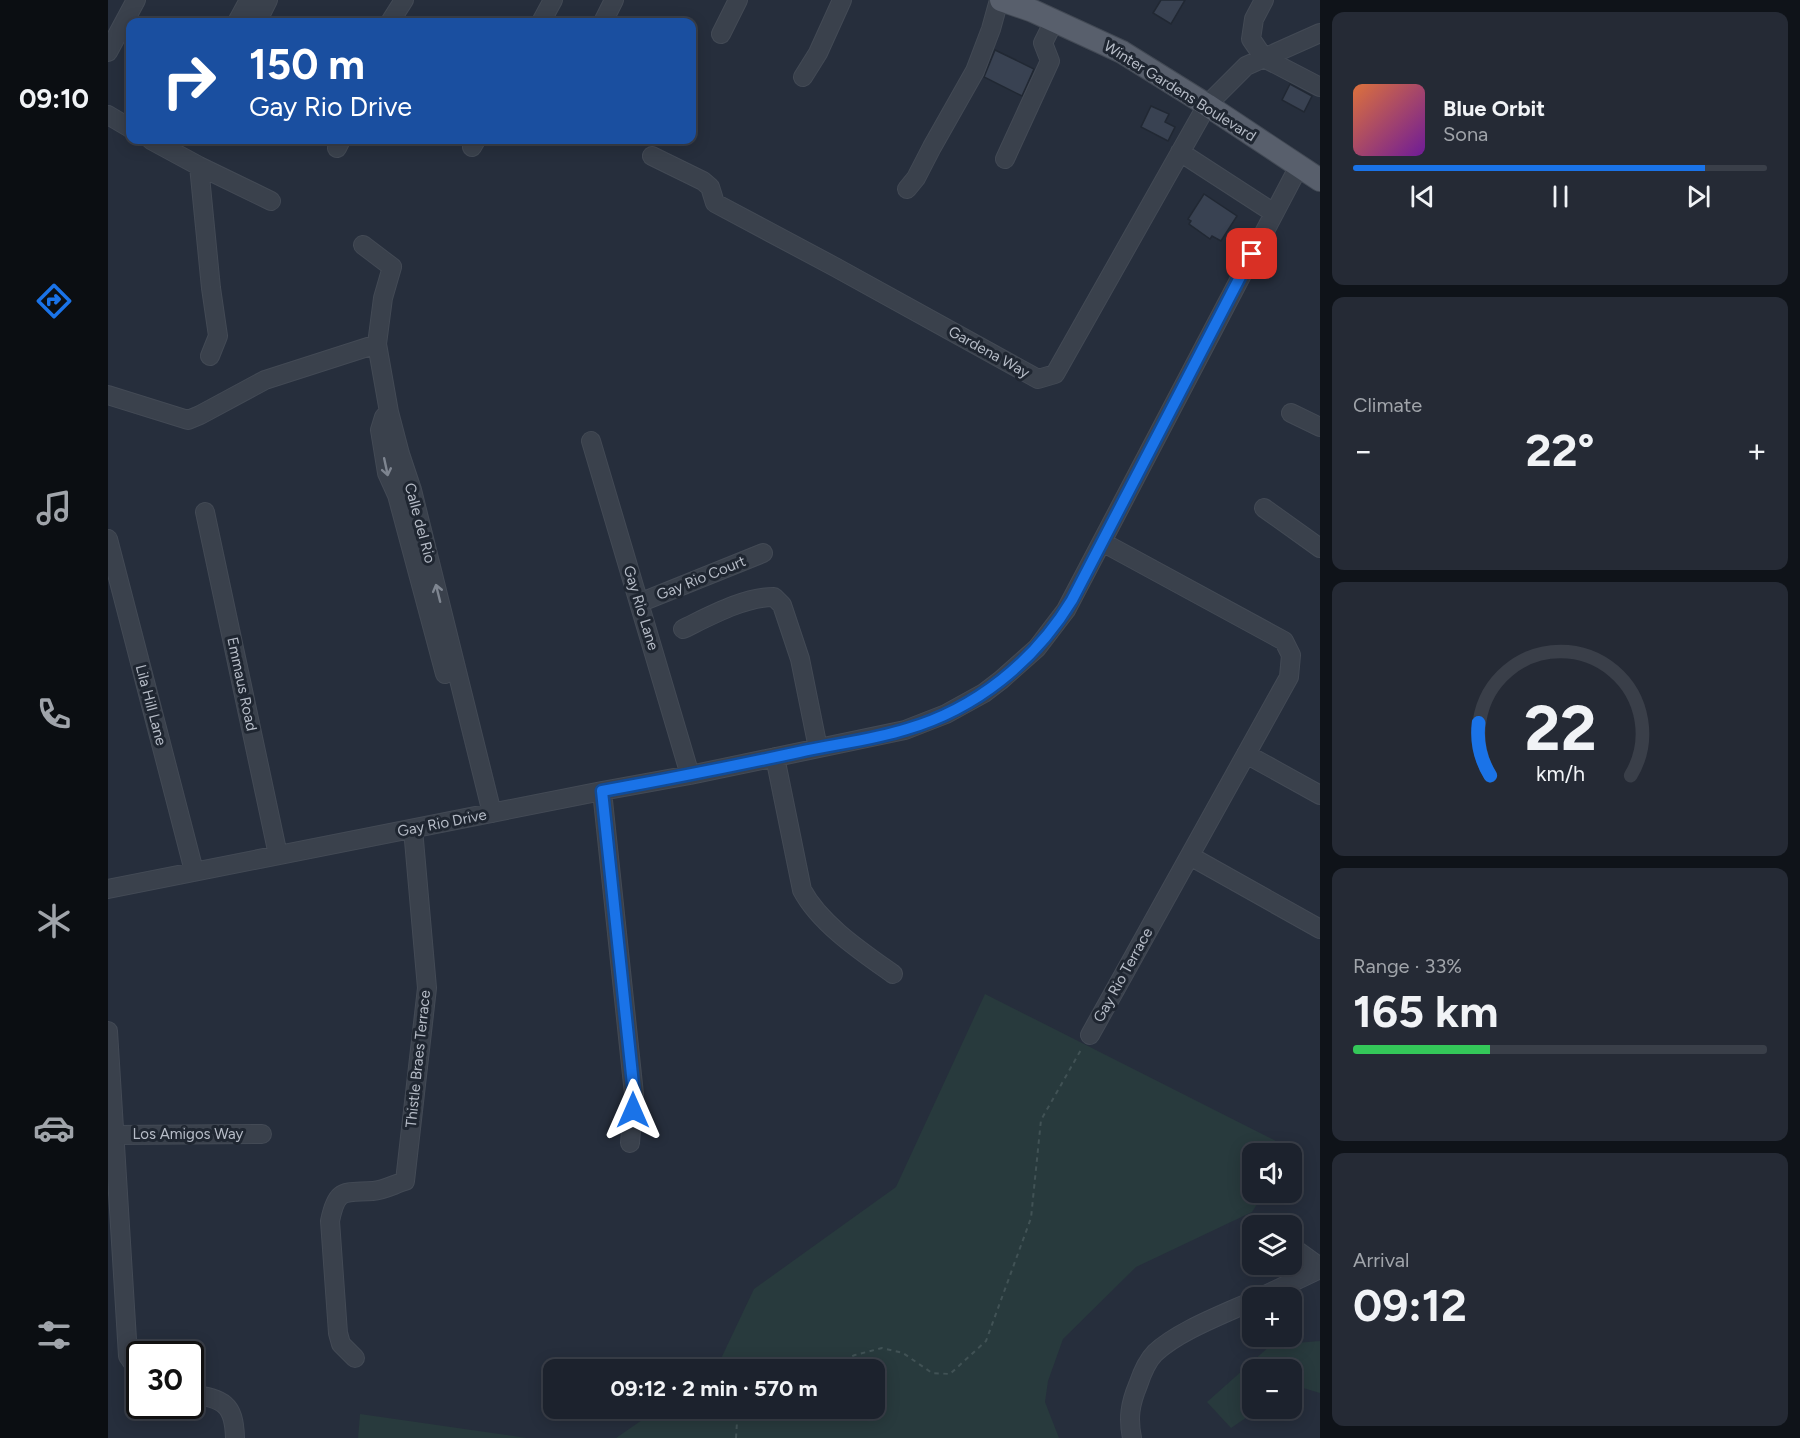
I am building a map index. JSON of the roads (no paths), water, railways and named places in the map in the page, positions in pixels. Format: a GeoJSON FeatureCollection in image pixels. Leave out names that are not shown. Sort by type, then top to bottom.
{"type":"FeatureCollection","features":[{"type":"Feature","properties":{"kind":"main road","name":"Winter Gardens Boulevard"},"geometry":{"type":"LineString","coordinates":[[1000,0],[1054,21],[1122,52],[1208,105],[1320,180]]}},
{"type":"Feature","properties":{"kind":"street"},"geometry":{"type":"LineString","coordinates":[[126,18],[136,0]]}},
{"type":"Feature","properties":{"kind":"street"},"geometry":{"type":"LineString","coordinates":[[239,18],[249,0]]}},
{"type":"Feature","properties":{"kind":"street"},"geometry":{"type":"LineString","coordinates":[[259,18],[268,0]]}},
{"type":"Feature","properties":{"kind":"street"},"geometry":{"type":"LineString","coordinates":[[393,18],[404,0]]}},
{"type":"Feature","properties":{"kind":"street"},"geometry":{"type":"LineString","coordinates":[[405,18],[415,0]]}},
{"type":"Feature","properties":{"kind":"street"},"geometry":{"type":"LineString","coordinates":[[543,18],[553,0]]}},
{"type":"Feature","properties":{"kind":"street"},"geometry":{"type":"LineString","coordinates":[[605,18],[614,0]]}},
{"type":"Feature","properties":{"kind":"street"},"geometry":{"type":"LineString","coordinates":[[721,34],[738,0]]}},
{"type":"Feature","properties":{"kind":"street"},"geometry":{"type":"LineString","coordinates":[[802,77],[818,53],[842,0]]}},
{"type":"Feature","properties":{"kind":"street"},"geometry":{"type":"LineString","coordinates":[[907,189],[916,178],[975,71],[1000,0]]}},
{"type":"Feature","properties":{"kind":"street"},"geometry":{"type":"LineString","coordinates":[[1264,0],[1254,18],[1251,39],[1264,58],[1320,87]]}},
{"type":"Feature","properties":{"kind":"street"},"geometry":{"type":"LineString","coordinates":[[108,52],[126,19]]}},
{"type":"Feature","properties":{"kind":"street"},"geometry":{"type":"LineString","coordinates":[[1005,159],[1050,61],[1043,43],[1054,21]]}},
{"type":"Feature","properties":{"kind":"street","name":"Gardena Way"},"geometry":{"type":"LineString","coordinates":[[652,156],[703,181],[710,187],[715,203],[1038,379],[1056,374],[1208,105],[1246,66],[1320,33]]}},
{"type":"Feature","properties":{"kind":"street"},"geometry":{"type":"LineString","coordinates":[[108,115],[126,126]]}},
{"type":"Feature","properties":{"kind":"street"},"geometry":{"type":"LineString","coordinates":[[158,144],[271,201]]}},
{"type":"Feature","properties":{"kind":"street"},"geometry":{"type":"LineString","coordinates":[[1180,152],[1274,213]]}},
{"type":"Feature","properties":{"kind":"street"},"geometry":{"type":"LineString","coordinates":[[199,166],[218,336],[210,356]]}},
{"type":"Feature","properties":{"kind":"street","name":"Gay Rio Drive"},"geometry":{"type":"LineString","coordinates":[[108,889],[848,743],[926,723],[965,704],[993,687],[1020,665],[1052,629],[1078,589],[1299,166]]}},
{"type":"Feature","properties":{"kind":"street","name":"Calle del Rio"},"geometry":{"type":"LineString","coordinates":[[363,245],[392,267],[383,298],[377,344],[389,412],[412,490],[487,814]]}},
{"type":"Feature","properties":{"kind":"street"},"geometry":{"type":"LineString","coordinates":[[108,395],[188,420],[264,380],[377,344]]}},
{"type":"Feature","properties":{"kind":"street"},"geometry":{"type":"LineString","coordinates":[[1292,413],[1320,427]]}},
{"type":"Feature","properties":{"kind":"street","name":"Gay Rio Lane"},"geometry":{"type":"LineString","coordinates":[[591,441],[690,776]]}},
{"type":"Feature","properties":{"kind":"street"},"geometry":{"type":"LineString","coordinates":[[1264,508],[1320,548]]}},
{"type":"Feature","properties":{"kind":"street","name":"Emmaus Road"},"geometry":{"type":"LineString","coordinates":[[205,512],[278,855]]}},
{"type":"Feature","properties":{"kind":"street","name":"Lila Hill Lane"},"geometry":{"type":"LineString","coordinates":[[108,539],[194,871]]}},
{"type":"Feature","properties":{"kind":"street","name":"Gay Rio Terrace"},"geometry":{"type":"LineString","coordinates":[[1090,1035],[1289,677],[1291,655],[1284,641],[1102,542]]}},
{"type":"Feature","properties":{"kind":"street","name":"Gay Rio Court"},"geometry":{"type":"LineString","coordinates":[[639,603],[763,553]]}},
{"type":"Feature","properties":{"kind":"street"},"geometry":{"type":"LineString","coordinates":[[683,629],[724,610],[765,597],[774,597],[782,605],[800,659],[818,748]]}},
{"type":"Feature","properties":{"kind":"street"},"geometry":{"type":"LineString","coordinates":[[1246,754],[1320,795]]}},
{"type":"Feature","properties":{"kind":"street"},"geometry":{"type":"LineString","coordinates":[[775,757],[802,890],[809,902],[851,945],[893,974]]}},
{"type":"Feature","properties":{"kind":"street"},"geometry":{"type":"LineString","coordinates":[[602,791],[634,1094],[630,1143]]}},
{"type":"Feature","properties":{"kind":"street","name":"Thistle Braes Terrace"},"geometry":{"type":"LineString","coordinates":[[355,1358],[341,1344],[330,1221],[333,1205],[344,1192],[375,1191],[405,1181],[427,988],[413,829]]}},
{"type":"Feature","properties":{"kind":"street"},"geometry":{"type":"LineString","coordinates":[[1190,856],[1320,929]]}},
{"type":"Feature","properties":{"kind":"street","name":"Los Amigos Way"},"geometry":{"type":"LineString","coordinates":[[108,1031],[114,1135],[115,1268],[127,1341]]}},
{"type":"Feature","properties":{"kind":"street","name":"Los Amigos Way"},"geometry":{"type":"LineString","coordinates":[[114,1135],[262,1134]]}},
{"type":"Feature","properties":{"kind":"street"},"geometry":{"type":"LineString","coordinates":[[1281,1287],[1320,1268],[1302,1254]]}},
{"type":"Feature","properties":{"kind":"street"},"geometry":{"type":"LineString","coordinates":[[1132,1438],[1129,1422],[1130,1404],[1144,1368],[1155,1353],[1185,1332],[1242,1306]]}},
{"type":"Feature","properties":{"kind":"street"},"geometry":{"type":"LineString","coordinates":[[204,1396],[226,1405],[234,1420],[235,1438]]}}]}
